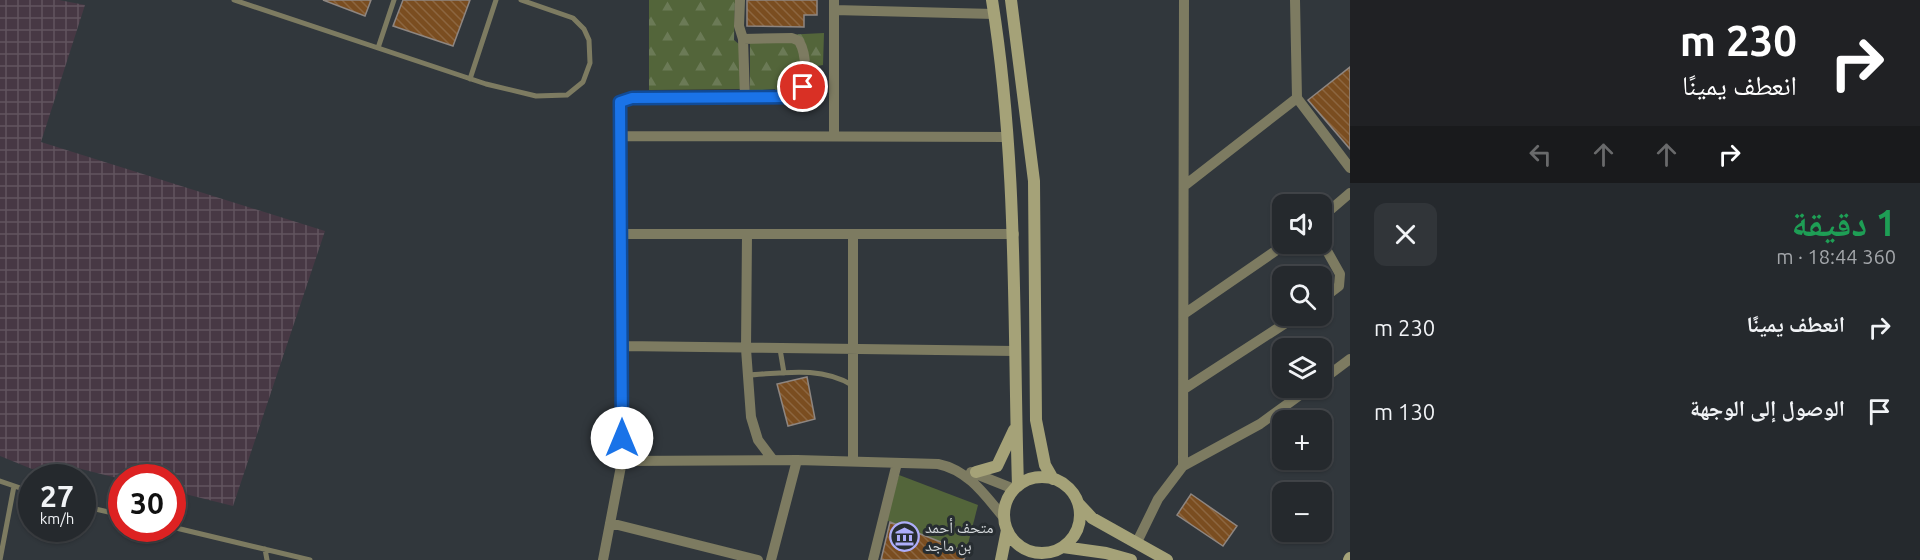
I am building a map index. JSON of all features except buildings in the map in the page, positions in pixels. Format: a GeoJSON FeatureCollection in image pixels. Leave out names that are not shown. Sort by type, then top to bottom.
{"type":"FeatureCollection","features":[{"type":"Feature","properties":{"kind":"street"},"geometry":{"type":"LineString","coordinates":[[740,0],[739,26],[743,39],[745,98]]}},
{"type":"Feature","properties":{"kind":"street"},"geometry":{"type":"LineString","coordinates":[[992,0],[1008,137],[1014,234],[1016,488]]}},
{"type":"Feature","properties":{"kind":"street"},"geometry":{"type":"LineString","coordinates":[[1011,0],[1034,182],[1036,420],[1045,465],[1053,479]]}},
{"type":"Feature","properties":{"kind":"street"},"geometry":{"type":"LineString","coordinates":[[1183,466],[1184,0]]}},
{"type":"Feature","properties":{"kind":"street"},"geometry":{"type":"LineString","coordinates":[[1295,0],[1297,98],[1350,168]]}},
{"type":"Feature","properties":{"kind":"street"},"geometry":{"type":"LineString","coordinates":[[834,136],[834,5],[994,14]]}},
{"type":"Feature","properties":{"kind":"street"},"geometry":{"type":"LineString","coordinates":[[603,560],[622,461],[620,102],[623,99],[793,97],[799,94],[803,87],[803,48],[799,41],[792,38],[743,39]]}},
{"type":"Feature","properties":{"kind":"street"},"geometry":{"type":"LineString","coordinates":[[1184,186],[1297,98]]}},
{"type":"Feature","properties":{"kind":"street"},"geometry":{"type":"LineString","coordinates":[[620,136],[1008,137]]}},
{"type":"Feature","properties":{"kind":"street"},"geometry":{"type":"LineString","coordinates":[[1332,208],[1350,193]]}},
{"type":"Feature","properties":{"kind":"street"},"geometry":{"type":"LineString","coordinates":[[622,234],[1014,234]]}},
{"type":"Feature","properties":{"kind":"street"},"geometry":{"type":"LineString","coordinates":[[747,234],[746,349],[754,431],[773,460]]}},
{"type":"Feature","properties":{"kind":"street"},"geometry":{"type":"LineString","coordinates":[[852,461],[853,234]]}},
{"type":"Feature","properties":{"kind":"street"},"geometry":{"type":"LineString","coordinates":[[1184,314],[1272,253]]}},
{"type":"Feature","properties":{"kind":"street"},"geometry":{"type":"LineString","coordinates":[[1329,254],[1340,274],[1339,286],[1332,291]]}},
{"type":"Feature","properties":{"kind":"street"},"geometry":{"type":"LineString","coordinates":[[1184,389],[1281,326]]}},
{"type":"Feature","properties":{"kind":"street"},"geometry":{"type":"LineString","coordinates":[[622,346],[1015,351]]}},
{"type":"Feature","properties":{"kind":"street"},"geometry":{"type":"LineString","coordinates":[[1332,372],[1350,359]]}},
{"type":"Feature","properties":{"kind":"street"},"geometry":{"type":"LineString","coordinates":[[1137,542],[1158,499],[1183,466],[1260,424],[1296,398]]}},
{"type":"Feature","properties":{"kind":"street"},"geometry":{"type":"LineString","coordinates":[[976,472],[997,466],[1016,426]]}},
{"type":"Feature","properties":{"kind":"street"},"geometry":{"type":"LineString","coordinates":[[622,461],[797,460],[938,464],[959,471],[976,472],[1016,488]]}},
{"type":"Feature","properties":{"kind":"street"},"geometry":{"type":"LineString","coordinates":[[771,560],[797,460]]}},
{"type":"Feature","properties":{"kind":"street"},"geometry":{"type":"LineString","coordinates":[[873,560],[897,463]]}},
{"type":"Feature","properties":{"kind":"street"},"geometry":{"type":"LineString","coordinates":[[959,471],[979,488],[1004,518]]}},
{"type":"Feature","properties":{"kind":"street"},"geometry":{"type":"LineString","coordinates":[[1078,503],[1077,528],[1062,547],[1046,556],[1025,549],[1014,542],[1007,530],[1004,518],[1005,507],[1016,488],[1032,478],[1053,479],[1064,484],[1092,518],[1167,560]]}},
{"type":"Feature","properties":{"kind":"street"},"geometry":{"type":"LineString","coordinates":[[610,523],[758,560]]}},
{"type":"Feature","properties":{"kind":"street"},"geometry":{"type":"LineString","coordinates":[[1001,560],[1007,530]]}},
{"type":"Feature","properties":{"kind":"street"},"geometry":{"type":"LineString","coordinates":[[1062,547],[1131,560]]}},
{"type":"Feature","properties":{"kind":"lane"},"geometry":{"type":"LineString","coordinates":[[234,0],[470,79],[536,96],[567,95],[583,82],[591,51],[584,29],[573,18],[521,0]]}},
{"type":"Feature","properties":{"kind":"lane"},"geometry":{"type":"LineString","coordinates":[[378,48],[394,0]]}},
{"type":"Feature","properties":{"kind":"lane"},"geometry":{"type":"LineString","coordinates":[[470,79],[496,0]]}},
{"type":"Feature","properties":{"kind":"lane"},"geometry":{"type":"LineString","coordinates":[[780,349],[784,373]]}},
{"type":"Feature","properties":{"kind":"lane"},"geometry":{"type":"LineString","coordinates":[[748,375],[817,372],[853,385]]}},
{"type":"Feature","properties":{"kind":"lane"},"geometry":{"type":"LineString","coordinates":[[0,481],[18,487]]}},
{"type":"Feature","properties":{"kind":"lane"},"geometry":{"type":"LineString","coordinates":[[0,560],[14,486]]}},
{"type":"Feature","properties":{"kind":"lane"},"geometry":{"type":"LineString","coordinates":[[186,530],[310,560]]}},
{"type":"Feature","properties":{"kind":"lane"},"geometry":{"type":"LineString","coordinates":[[265,549],[267,560]]}},
{"type":"Feature","properties":{"kind":"shaded area"},"geometry":{"type":"Polygon","coordinates":[[[0,0],[59,0],[85,5],[41,142],[325,231],[233,506],[186,494],[186,464],[108,464],[108,476],[96,473],[96,464],[20,464],[0,456],[0,0]]]}},
{"type":"Feature","properties":{"kind":"green space"},"geometry":{"type":"Polygon","coordinates":[[[649,0],[735,0],[734,40],[740,45],[740,89],[649,90],[649,0]]]}},
{"type":"Feature","properties":{"kind":"green space"},"geometry":{"type":"Polygon","coordinates":[[[824,33],[823,65],[801,69],[800,83],[776,94],[775,89],[750,91],[750,42],[784,35],[824,33]]]}},
{"type":"Feature","properties":{"kind":"green space"},"geometry":{"type":"Polygon","coordinates":[[[899,475],[978,505],[966,552],[886,520],[899,475]]]}},
{"type":"Feature","properties":{"kind":"place","name":"متحف أحمد بن ماجد"},"geometry":{"type":"Point","coordinates":[904,536]}},
{"type":"Feature","properties":{"kind":"route"},"geometry":{"type":"LineString","coordinates":[[622,438],[620,102],[623,99],[632,98],[793,97],[799,94],[803,87]]}}]}
